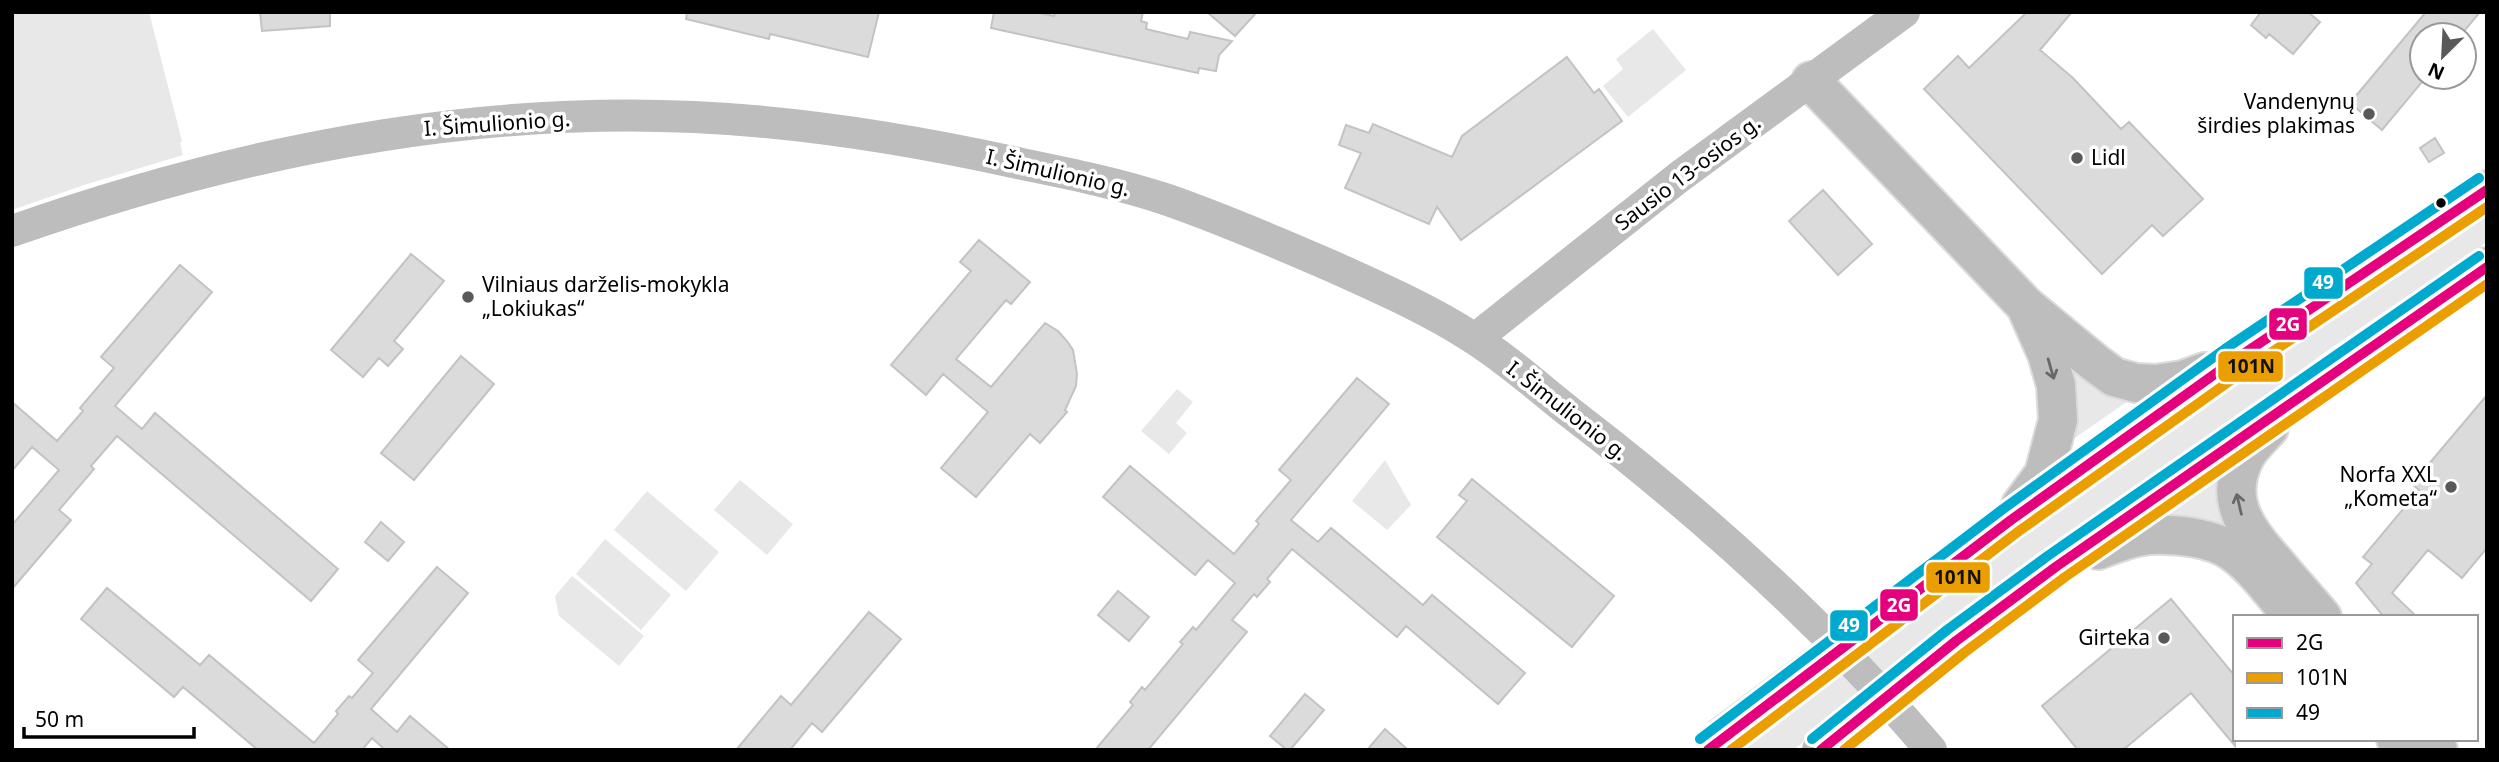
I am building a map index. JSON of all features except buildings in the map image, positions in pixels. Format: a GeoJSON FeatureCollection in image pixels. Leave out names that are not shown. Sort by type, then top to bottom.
{"type":"FeatureCollection","features":[{"type":"Feature","properties":{"kind":"main road"},"geometry":{"type":"LineString","coordinates":[[1811,81],[2026,306],[2114,377],[2156,384],[2183,380],[2233,362]]}},
{"type":"Feature","properties":{"kind":"main road"},"geometry":{"type":"LineString","coordinates":[[1714,745],[2011,520],[2233,362],[2487,190]]}},
{"type":"Feature","properties":{"kind":"main road"},"geometry":{"type":"LineString","coordinates":[[1821,750],[1956,641],[2057,566],[2487,267]]}},
{"type":"Feature","properties":{"kind":"main road"},"geometry":{"type":"LineString","coordinates":[[2011,520],[2044,474],[2058,420],[2056,384],[2047,354],[2026,306]]}},
{"type":"Feature","properties":{"kind":"main road"},"geometry":{"type":"LineString","coordinates":[[2291,402],[2245,456],[2238,476],[2236,497],[2248,531],[2320,615]]}},
{"type":"Feature","properties":{"kind":"main road"},"geometry":{"type":"LineString","coordinates":[[2057,566],[2110,545],[2148,535],[2190,537],[2212,542],[2232,551],[2251,568],[2290,615]]}},
{"type":"Feature","properties":{"kind":"street","name":"Sausio 13-osios g."},"geometry":{"type":"LineString","coordinates":[[1475,339],[1679,177],[1904,12]]}},
{"type":"Feature","properties":{"kind":"street","name":"I. Šimulionio g."},"geometry":{"type":"LineString","coordinates":[[12,231],[124,193],[211,169],[354,139],[517,119],[675,117],[792,124],[903,140],[1088,178],[1164,199],[1249,230],[1373,285],[1475,339],[1595,431],[1707,523],[1853,663],[1931,750]]}},
{"type":"Feature","properties":{"kind":"shaded area"},"geometry":{"type":"Polygon","coordinates":[[[12,12],[149,12],[182,141],[180,143],[183,155],[12,210],[12,12]]]}},
{"type":"Feature","properties":{"kind":"shaded area"},"geometry":{"type":"Polygon","coordinates":[[[1653,29],[1686,70],[1628,117],[1603,86],[1623,69],[1616,59],[1653,29]]]}},
{"type":"Feature","properties":{"kind":"shaded area"},"geometry":{"type":"Polygon","coordinates":[[[2487,206],[2487,242],[2324,353],[1975,610],[1793,750],[1740,750],[1871,643],[2111,464],[2487,206]]]}},
{"type":"Feature","properties":{"kind":"shaded area"},"geometry":{"type":"Polygon","coordinates":[[[2068,363],[2128,401],[2072,440],[2068,363]]]}},
{"type":"Feature","properties":{"kind":"shaded area"},"geometry":{"type":"Polygon","coordinates":[[[1177,389],[1193,402],[1176,423],[1187,433],[1169,454],[1141,431],[1177,389]]]}},
{"type":"Feature","properties":{"kind":"shaded area"},"geometry":{"type":"Polygon","coordinates":[[[2226,458],[2217,500],[2231,532],[2157,518],[2226,458]]]}},
{"type":"Feature","properties":{"kind":"shaded area"},"geometry":{"type":"Polygon","coordinates":[[[1385,460],[1411,505],[1387,530],[1352,501],[1385,460]]]}},
{"type":"Feature","properties":{"kind":"shaded area"},"geometry":{"type":"Polygon","coordinates":[[[740,480],[793,524],[767,555],[714,510],[740,480]]]}},
{"type":"Feature","properties":{"kind":"shaded area"},"geometry":{"type":"Polygon","coordinates":[[[647,491],[719,552],[686,591],[614,530],[647,491]]]}},
{"type":"Feature","properties":{"kind":"shaded area"},"geometry":{"type":"Polygon","coordinates":[[[605,539],[671,595],[641,630],[576,574],[605,539]]]}},
{"type":"Feature","properties":{"kind":"shaded area"},"geometry":{"type":"Polygon","coordinates":[[[572,576],[644,636],[619,666],[559,616],[555,596],[572,576]]]}},
{"type":"Feature","properties":{"kind":"transit line","name":"49"},"geometry":{"type":"LineString","coordinates":[[1700,739],[2003,509],[2225,349],[2479,178]]}},
{"type":"Feature","properties":{"kind":"transit line","name":"2G"},"geometry":{"type":"LineString","coordinates":[[1708,750],[2011,520],[2233,361],[2487,190]]}},
{"type":"Feature","properties":{"kind":"transit line","name":"101N"},"geometry":{"type":"LineString","coordinates":[[1731,750],[2019,531],[2241,373],[2487,207]]}},
{"type":"Feature","properties":{"kind":"transit line","name":"49"},"geometry":{"type":"LineString","coordinates":[[1812,739],[1947,630],[2049,555],[2479,256]]}},
{"type":"Feature","properties":{"kind":"transit line","name":"2G"},"geometry":{"type":"LineString","coordinates":[[1821,750],[1956,641],[2057,566],[2487,267]]}},
{"type":"Feature","properties":{"kind":"transit line","name":"101N"},"geometry":{"type":"LineString","coordinates":[[1844,750],[1965,652],[2065,577],[2487,284]]}},
{"type":"Feature","properties":{"kind":"place","name":"Vandenynų širdies plakimas"},"geometry":{"type":"Point","coordinates":[2369,114]}},
{"type":"Feature","properties":{"kind":"place","name":"Lidl"},"geometry":{"type":"Point","coordinates":[2077,158]}},
{"type":"Feature","properties":{"kind":"place","name":"Vilniaus darželis-mokykla „Lokiukas“"},"geometry":{"type":"Point","coordinates":[468,297]}},
{"type":"Feature","properties":{"kind":"place","name":"Norfa XXL „Kometa“"},"geometry":{"type":"Point","coordinates":[2451,487]}},
{"type":"Feature","properties":{"kind":"place","name":"Girteka"},"geometry":{"type":"Point","coordinates":[2164,638]}}]}
